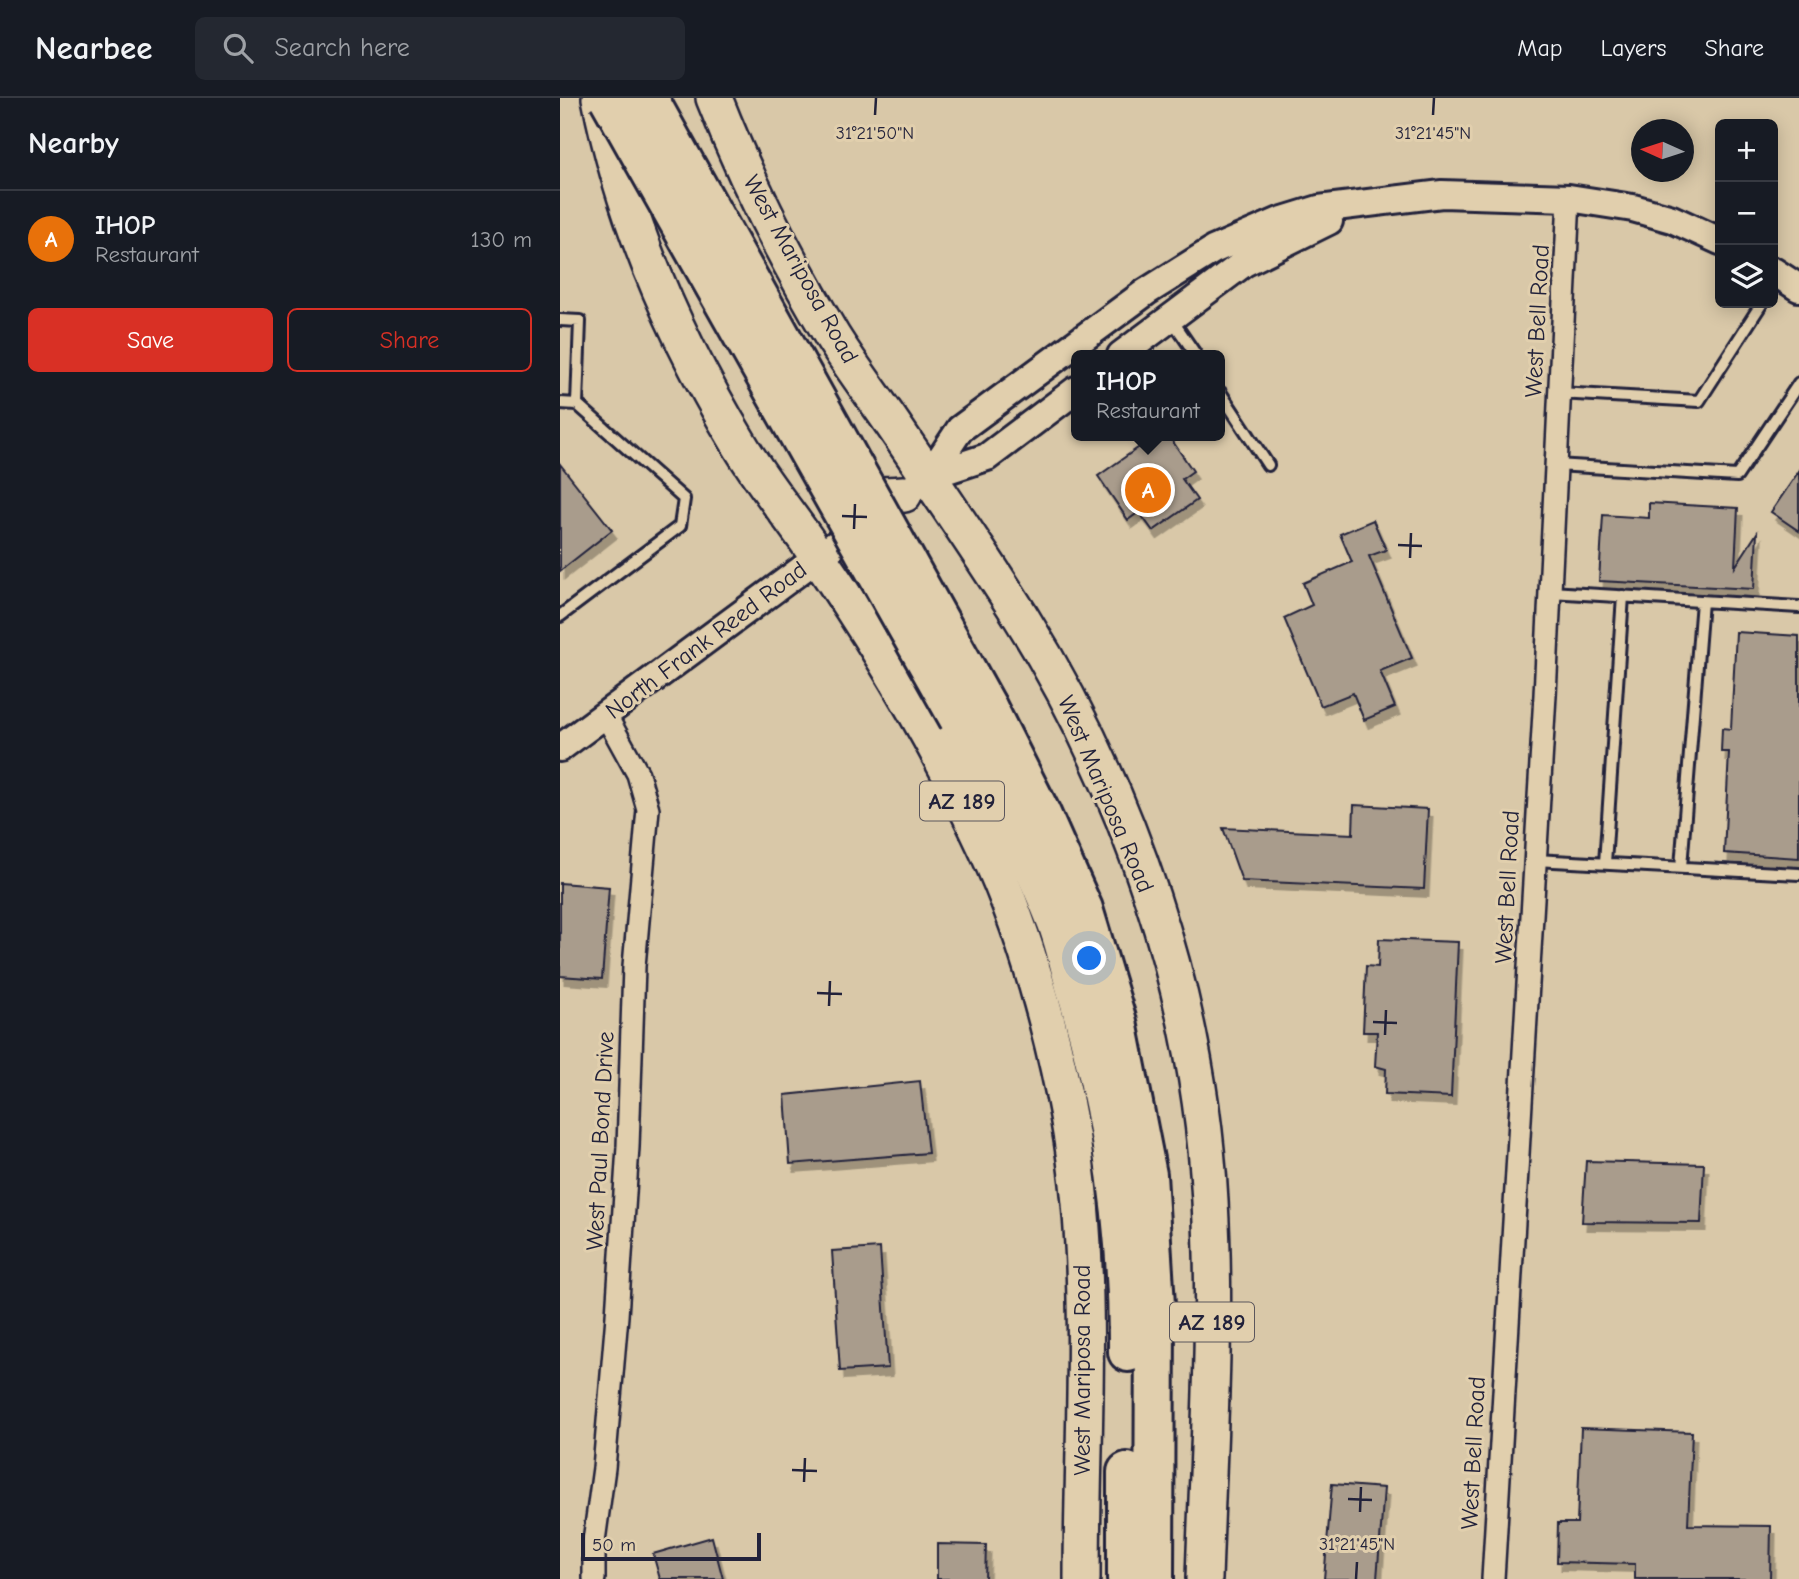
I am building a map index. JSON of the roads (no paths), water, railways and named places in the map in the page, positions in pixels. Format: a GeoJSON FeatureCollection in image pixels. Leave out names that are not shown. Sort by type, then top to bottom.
{"type":"FeatureCollection","features":[{"type":"Feature","properties":{"kind":"highway","name":"West Mariposa Road"},"geometry":{"type":"LineString","coordinates":[[600,98],[613,164],[634,229],[669,310],[741,448],[818,557],[896,675],[987,848],[1015,918],[1052,1046],[1071,1127],[1080,1203],[1084,1277],[1082,1579]]}},
{"type":"Feature","properties":{"kind":"highway"},"geometry":{"type":"LineString","coordinates":[[609,98],[973,713],[1040,812],[1083,909],[1117,1022],[1147,1175],[1155,1305],[1154,1579]]}},
{"type":"Feature","properties":{"kind":"highway"},"geometry":{"type":"LineString","coordinates":[[648,98],[973,713],[1013,824],[1056,921],[1094,1053],[1118,1182],[1129,1311],[1126,1579]]}},
{"type":"Feature","properties":{"kind":"highway"},"geometry":{"type":"LineString","coordinates":[[658,98],[701,216],[773,356],[839,470],[852,484],[881,496],[916,485]]}},
{"type":"Feature","properties":{"kind":"highway","name":"West Mariposa Road"},"geometry":{"type":"LineString","coordinates":[[714,98],[773,229],[916,485],[1022,619],[1065,695],[1129,838],[1165,938],[1194,1065],[1210,1197],[1213,1290],[1204,1579]]}},
{"type":"Feature","properties":{"kind":"street"},"geometry":{"type":"LineString","coordinates":[[916,485],[960,429],[1151,288],[1213,250],[1279,221],[1319,209],[1412,197],[1486,193],[1569,198],[1633,208],[1672,219],[1715,239]]}},
{"type":"Feature","properties":{"kind":"street"},"geometry":{"type":"LineString","coordinates":[[1127,350],[1222,278],[1273,247],[1322,224],[1412,197]]}},
{"type":"Feature","properties":{"kind":"street","name":"West Bell Road"},"geometry":{"type":"LineString","coordinates":[[1493,1579],[1550,592],[1569,198]]}},
{"type":"Feature","properties":{"kind":"street"},"geometry":{"type":"LineString","coordinates":[[1151,288],[1170,317]]}},
{"type":"Feature","properties":{"kind":"street"},"geometry":{"type":"LineString","coordinates":[[916,485],[987,457],[1071,394]]}},
{"type":"Feature","properties":{"kind":"street","name":"North Frank Reed Road"},"geometry":{"type":"LineString","coordinates":[[560,748],[916,485]]}},
{"type":"Feature","properties":{"kind":"street","name":"West Paul Bond Drive"},"geometry":{"type":"LineString","coordinates":[[594,1579],[594,1541],[604,1468],[617,1316],[628,1147],[634,966],[648,809],[638,774],[605,715]]}},
{"type":"Feature","properties":{"kind":"lane"},"geometry":{"type":"LineString","coordinates":[[1559,393],[1699,401],[1759,308]]}},
{"type":"Feature","properties":{"kind":"lane"},"geometry":{"type":"LineString","coordinates":[[1170,317],[1193,350]]}},
{"type":"Feature","properties":{"kind":"lane"},"geometry":{"type":"LineString","coordinates":[[560,320],[580,321],[577,404]]}},
{"type":"Feature","properties":{"kind":"lane"},"geometry":{"type":"LineString","coordinates":[[1556,465],[1737,476],[1799,383]]}},
{"type":"Feature","properties":{"kind":"lane"},"geometry":{"type":"LineString","coordinates":[[1225,400],[1268,465]]}},
{"type":"Feature","properties":{"kind":"lane"},"geometry":{"type":"LineString","coordinates":[[560,403],[577,404],[684,499],[680,526],[560,616]]}},
{"type":"Feature","properties":{"kind":"lane"},"geometry":{"type":"LineString","coordinates":[[1550,592],[1799,607]]}},
{"type":"Feature","properties":{"kind":"lane"},"geometry":{"type":"LineString","coordinates":[[1605,863],[1623,596]]}},
{"type":"Feature","properties":{"kind":"lane"},"geometry":{"type":"LineString","coordinates":[[1681,867],[1703,601]]}},
{"type":"Feature","properties":{"kind":"lane"},"geometry":{"type":"LineString","coordinates":[[1535,860],[1799,874]]}},
{"type":"Feature","properties":{"kind":"place","name":"IHOP"},"geometry":{"type":"Point","coordinates":[1148,490]}}]}
